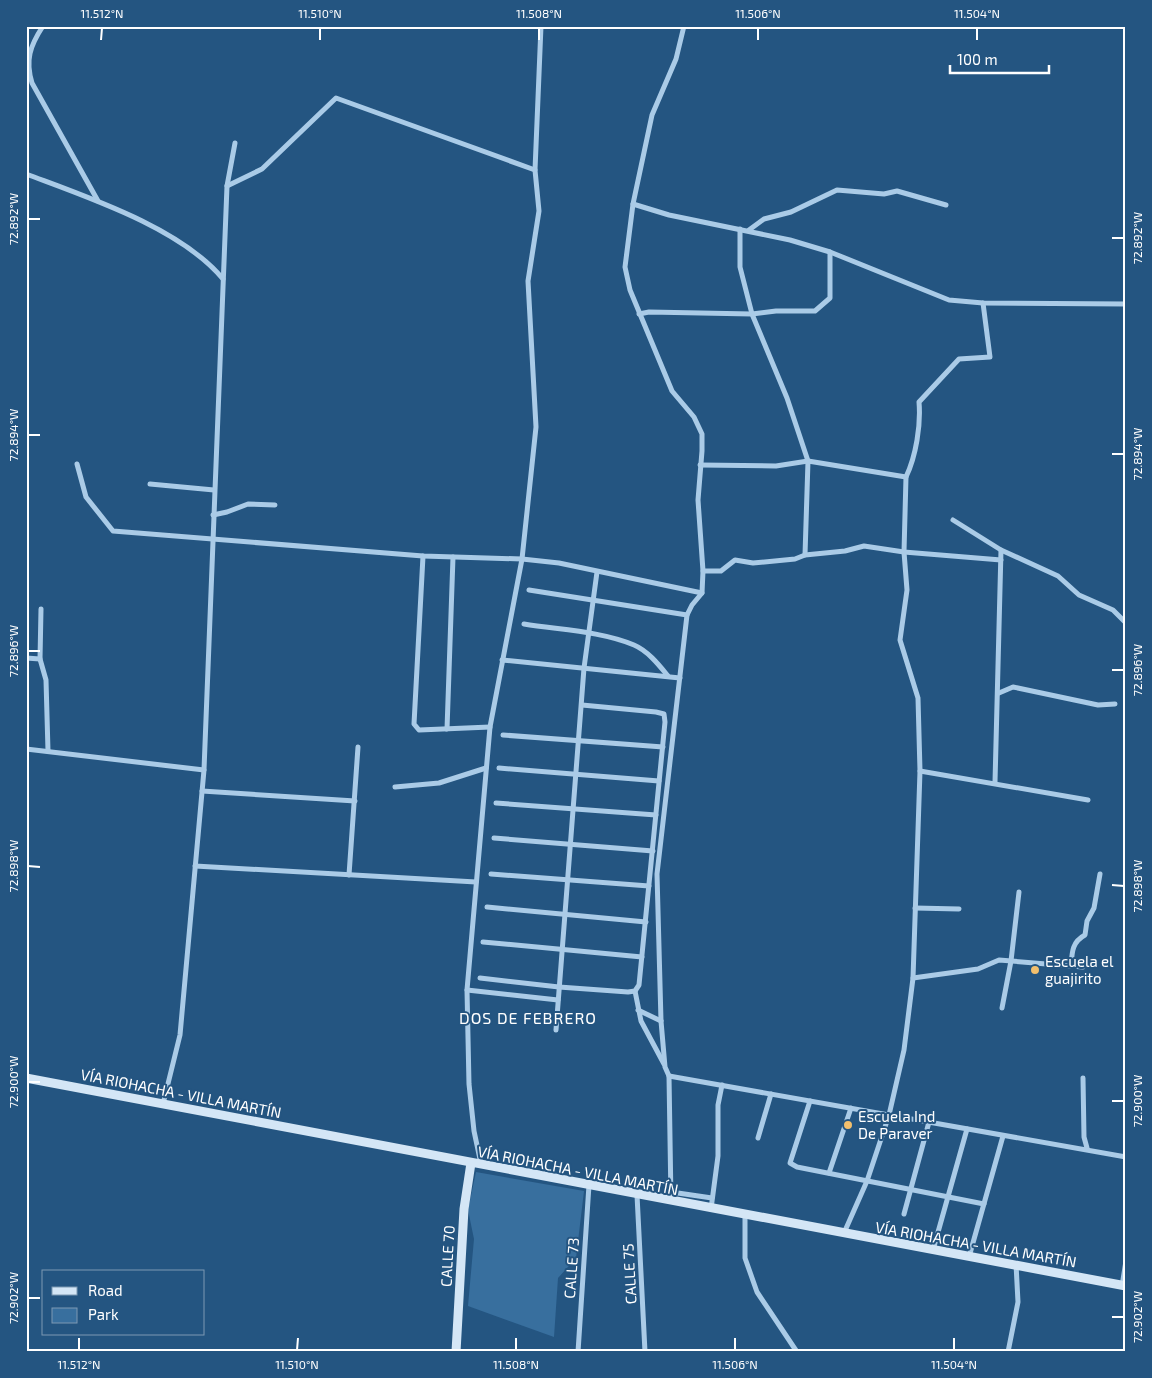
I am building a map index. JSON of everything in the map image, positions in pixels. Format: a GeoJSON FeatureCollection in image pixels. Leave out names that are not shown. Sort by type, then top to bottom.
{"type":"FeatureCollection","features":[{"type":"Feature","properties":{"kind":"main road","name":"VÍA RIOHACHA - VILLA MARTÍN"},"geometry":{"type":"LineString","coordinates":[[26,1078],[637,1195],[671,1197],[711,1209],[746,1216],[1016,1264],[1124,1286]]}},
{"type":"Feature","properties":{"kind":"main road","name":"CALLE 70"},"geometry":{"type":"LineString","coordinates":[[456,1352],[464,1209],[476,1164]]}},
{"type":"Feature","properties":{"kind":"street"},"geometry":{"type":"LineString","coordinates":[[43,26],[28,54],[28,69],[32,83],[99,202]]}},
{"type":"Feature","properties":{"kind":"street"},"geometry":{"type":"LineString","coordinates":[[476,1164],[469,1084],[467,990],[490,728],[522,559],[536,427],[528,281],[539,211],[535,170],[541,26]]}},
{"type":"Feature","properties":{"kind":"street"},"geometry":{"type":"LineString","coordinates":[[665,1067],[657,874],[688,615],[692,605],[702,593],[703,571],[698,500],[702,434],[694,417],[672,391],[639,314],[630,290],[625,267],[633,204],[652,115],[676,59],[684,26]]}},
{"type":"Feature","properties":{"kind":"street"},"geometry":{"type":"LineString","coordinates":[[227,186],[262,169],[336,98],[535,170]]}},
{"type":"Feature","properties":{"kind":"street"},"geometry":{"type":"LineString","coordinates":[[163,1104],[180,1035],[204,770],[227,186],[235,143]]}},
{"type":"Feature","properties":{"kind":"street"},"geometry":{"type":"LineString","coordinates":[[26,174],[99,202],[156,229],[201,255],[223,279]]}},
{"type":"Feature","properties":{"kind":"street"},"geometry":{"type":"LineString","coordinates":[[749,230],[764,219],[791,212],[837,190],[884,194],[897,191],[946,205]]}},
{"type":"Feature","properties":{"kind":"street"},"geometry":{"type":"LineString","coordinates":[[633,204],[669,216],[749,230],[830,252],[949,300],[983,303],[1126,304]]}},
{"type":"Feature","properties":{"kind":"street"},"geometry":{"type":"LineString","coordinates":[[740,229],[740,266],[752,314],[787,398],[808,460],[805,555]]}},
{"type":"Feature","properties":{"kind":"street"},"geometry":{"type":"LineString","coordinates":[[639,314],[650,312],[752,314],[776,311],[814,311],[830,298],[830,252]]}},
{"type":"Feature","properties":{"kind":"street"},"geometry":{"type":"LineString","coordinates":[[844,1234],[867,1181],[889,1115],[904,1050],[913,978],[920,771],[918,698],[900,640],[907,590],[904,552],[906,477],[911,468],[920,415],[919,402],[959,359],[990,357],[983,303]]}},
{"type":"Feature","properties":{"kind":"street"},"geometry":{"type":"LineString","coordinates":[[700,465],[776,466],[808,460],[906,477]]}},
{"type":"Feature","properties":{"kind":"street"},"geometry":{"type":"LineString","coordinates":[[77,464],[86,497],[113,531],[423,556],[522,559],[559,563],[702,593]]}},
{"type":"Feature","properties":{"kind":"street"},"geometry":{"type":"LineString","coordinates":[[150,484],[214,490]]}},
{"type":"Feature","properties":{"kind":"street"},"geometry":{"type":"LineString","coordinates":[[213,515],[255,502],[275,506]]}},
{"type":"Feature","properties":{"kind":"street"},"geometry":{"type":"LineString","coordinates":[[953,520],[1001,550],[1058,576],[1079,595],[1113,610],[1126,623]]}},
{"type":"Feature","properties":{"kind":"street"},"geometry":{"type":"LineString","coordinates":[[703,571],[720,571],[735,560],[753,563],[795,559],[805,555],[845,551],[864,546],[904,552],[1001,560]]}},
{"type":"Feature","properties":{"kind":"street"},"geometry":{"type":"LineString","coordinates":[[995,782],[999,693],[1001,550]]}},
{"type":"Feature","properties":{"kind":"street"},"geometry":{"type":"LineString","coordinates":[[423,556],[414,724],[419,730],[490,728]]}},
{"type":"Feature","properties":{"kind":"street"},"geometry":{"type":"LineString","coordinates":[[447,729],[453,557]]}},
{"type":"Feature","properties":{"kind":"street"},"geometry":{"type":"LineString","coordinates":[[556,1030],[584,668],[597,572]]}},
{"type":"Feature","properties":{"kind":"street"},"geometry":{"type":"LineString","coordinates":[[529,590],[688,615]]}},
{"type":"Feature","properties":{"kind":"street"},"geometry":{"type":"LineString","coordinates":[[41,609],[40,659],[46,680],[48,751]]}},
{"type":"Feature","properties":{"kind":"street"},"geometry":{"type":"LineString","coordinates":[[524,624],[589,634],[636,646],[656,661],[668,676]]}},
{"type":"Feature","properties":{"kind":"street"},"geometry":{"type":"LineString","coordinates":[[26,658],[40,659]]}},
{"type":"Feature","properties":{"kind":"street"},"geometry":{"type":"LineString","coordinates":[[502,660],[680,678]]}},
{"type":"Feature","properties":{"kind":"street"},"geometry":{"type":"LineString","coordinates":[[999,693],[1013,687],[1098,705],[1116,704]]}},
{"type":"Feature","properties":{"kind":"street"},"geometry":{"type":"LineString","coordinates":[[582,705],[664,714],[663,747],[646,922],[639,985],[635,991],[638,1010],[645,1031],[669,1076],[671,1197],[712,1198]]}},
{"type":"Feature","properties":{"kind":"street"},"geometry":{"type":"LineString","coordinates":[[503,735],[663,747]]}},
{"type":"Feature","properties":{"kind":"street"},"geometry":{"type":"LineString","coordinates":[[349,875],[358,747]]}},
{"type":"Feature","properties":{"kind":"street"},"geometry":{"type":"LineString","coordinates":[[26,749],[204,770]]}},
{"type":"Feature","properties":{"kind":"street"},"geometry":{"type":"LineString","coordinates":[[395,787],[439,783],[486,768]]}},
{"type":"Feature","properties":{"kind":"street"},"geometry":{"type":"LineString","coordinates":[[499,768],[659,781]]}},
{"type":"Feature","properties":{"kind":"street"},"geometry":{"type":"LineString","coordinates":[[920,771],[995,782],[1088,800]]}},
{"type":"Feature","properties":{"kind":"street"},"geometry":{"type":"LineString","coordinates":[[202,791],[355,801]]}},
{"type":"Feature","properties":{"kind":"street"},"geometry":{"type":"LineString","coordinates":[[496,804],[656,815]]}},
{"type":"Feature","properties":{"kind":"street"},"geometry":{"type":"LineString","coordinates":[[494,838],[652,851]]}},
{"type":"Feature","properties":{"kind":"street"},"geometry":{"type":"LineString","coordinates":[[195,866],[476,882]]}},
{"type":"Feature","properties":{"kind":"street"},"geometry":{"type":"LineString","coordinates":[[491,874],[649,886]]}},
{"type":"Feature","properties":{"kind":"street"},"geometry":{"type":"LineString","coordinates":[[1071,966],[1073,946],[1077,939],[1085,935],[1087,921],[1094,908],[1100,874]]}},
{"type":"Feature","properties":{"kind":"street"},"geometry":{"type":"LineString","coordinates":[[1002,1008],[1012,961],[1019,892]]}},
{"type":"Feature","properties":{"kind":"street"},"geometry":{"type":"LineString","coordinates":[[487,907],[646,922]]}},
{"type":"Feature","properties":{"kind":"street"},"geometry":{"type":"LineString","coordinates":[[915,908],[959,909]]}},
{"type":"Feature","properties":{"kind":"street"},"geometry":{"type":"LineString","coordinates":[[483,942],[642,957]]}},
{"type":"Feature","properties":{"kind":"street"},"geometry":{"type":"LineString","coordinates":[[913,978],[978,969],[999,960],[1083,967]]}},
{"type":"Feature","properties":{"kind":"street"},"geometry":{"type":"LineString","coordinates":[[480,978],[559,988],[635,991]]}},
{"type":"Feature","properties":{"kind":"street"},"geometry":{"type":"LineString","coordinates":[[467,990],[558,1000]]}},
{"type":"Feature","properties":{"kind":"street"},"geometry":{"type":"LineString","coordinates":[[638,1010],[662,1021]]}},
{"type":"Feature","properties":{"kind":"street"},"geometry":{"type":"LineString","coordinates":[[669,1076],[1003,1136],[1087,1148],[1126,1157]]}},
{"type":"Feature","properties":{"kind":"street"},"geometry":{"type":"LineString","coordinates":[[1083,1078],[1084,1137],[1087,1148]]}},
{"type":"Feature","properties":{"kind":"street"},"geometry":{"type":"LineString","coordinates":[[711,1209],[718,1156],[718,1104],[722,1085]]}},
{"type":"Feature","properties":{"kind":"street"},"geometry":{"type":"LineString","coordinates":[[758,1138],[771,1094]]}},
{"type":"Feature","properties":{"kind":"street"},"geometry":{"type":"LineString","coordinates":[[810,1101],[791,1154],[790,1163],[797,1167],[984,1204]]}},
{"type":"Feature","properties":{"kind":"street"},"geometry":{"type":"LineString","coordinates":[[829,1173],[851,1108]]}},
{"type":"Feature","properties":{"kind":"street"},"geometry":{"type":"LineString","coordinates":[[904,1214],[929,1122]]}},
{"type":"Feature","properties":{"kind":"street"},"geometry":{"type":"LineString","coordinates":[[933,1250],[967,1129]]}},
{"type":"Feature","properties":{"kind":"street"},"geometry":{"type":"LineString","coordinates":[[969,1257],[1003,1136]]}},
{"type":"Feature","properties":{"kind":"street","name":"CALLE 73"},"geometry":{"type":"LineString","coordinates":[[578,1352],[589,1186]]}},
{"type":"Feature","properties":{"kind":"street","name":"CALLE 75"},"geometry":{"type":"LineString","coordinates":[[637,1195],[645,1352]]}},
{"type":"Feature","properties":{"kind":"street"},"geometry":{"type":"LineString","coordinates":[[746,1216],[745,1258],[757,1292],[797,1352]]}},
{"type":"Feature","properties":{"kind":"street"},"geometry":{"type":"LineString","coordinates":[[1124,1286],[1126,1261]]}},
{"type":"Feature","properties":{"kind":"street"},"geometry":{"type":"LineString","coordinates":[[1008,1352],[1014,1334],[1018,1302],[1016,1264]]}},
{"type":"Feature","properties":{"kind":"green space"},"geometry":{"type":"Polygon","coordinates":[[[476,1172],[584,1191],[576,1258],[558,1278],[554,1337],[468,1306],[474,1239],[468,1210],[476,1172]]]}},
{"type":"Feature","properties":{"kind":"place","name":"Escuela el guajirito"},"geometry":{"type":"Point","coordinates":[1035,970]}},
{"type":"Feature","properties":{"kind":"place","name":"Escuela Ind De Paraver"},"geometry":{"type":"Point","coordinates":[848,1125]}},
{"type":"Feature","properties":{"kind":"district","name":"DOS DE FEBRERO"},"geometry":{"type":"Point","coordinates":[528,1017]}}]}
